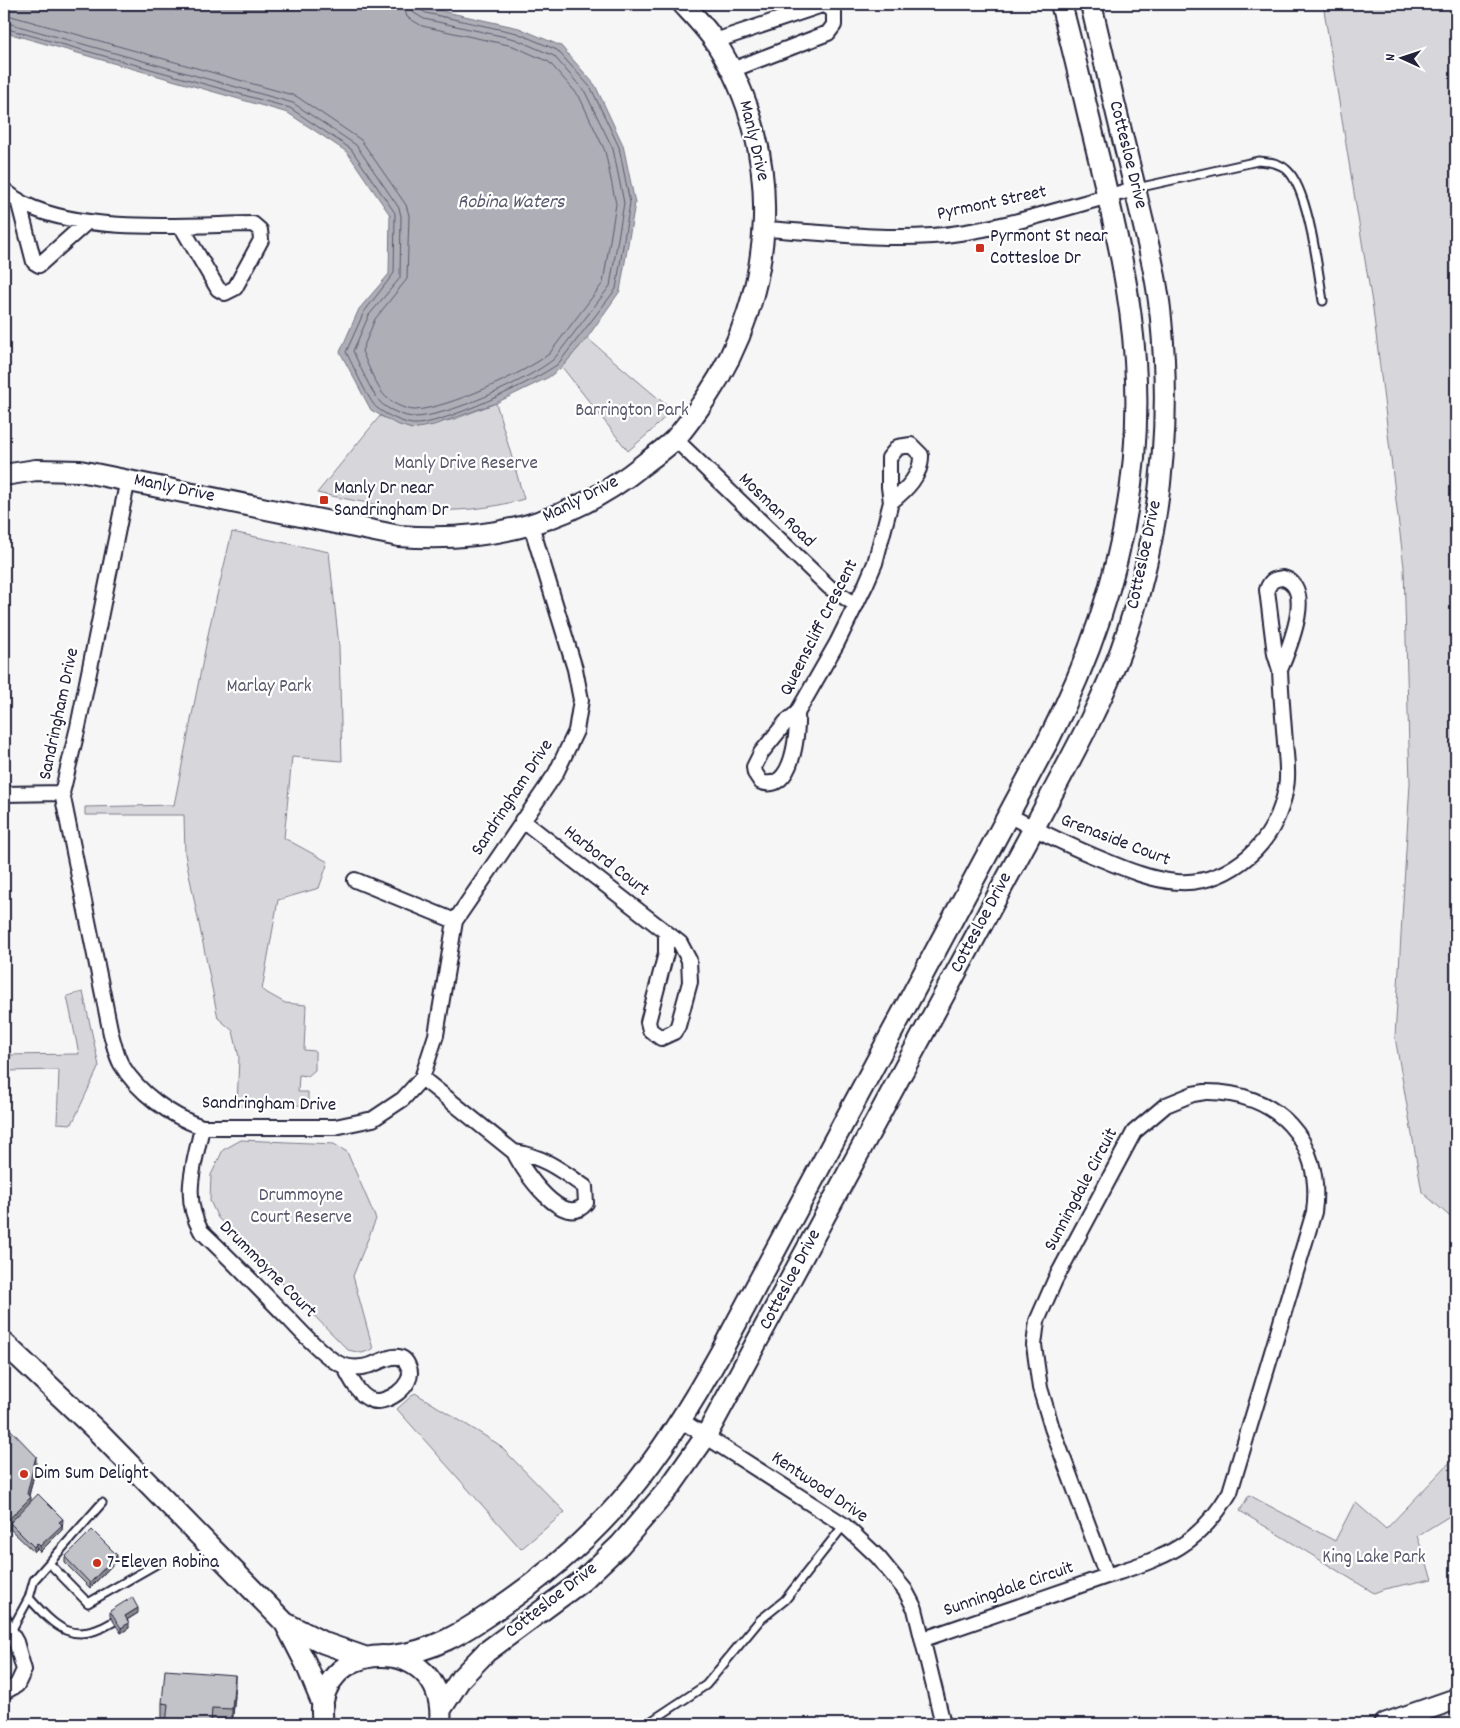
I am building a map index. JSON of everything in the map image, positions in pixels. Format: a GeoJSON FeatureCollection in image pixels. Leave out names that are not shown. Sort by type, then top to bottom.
{"type":"FeatureCollection","features":[{"type":"Feature","properties":{"kind":"main road","name":"Manly Drive"},"geometry":{"type":"LineString","coordinates":[[4,475],[36,470],[80,471],[128,479],[399,536],[433,539],[468,538],[531,525],[566,512],[628,477],[675,439],[720,378],[742,332],[754,298],[762,260],[765,229],[764,183],[757,140],[746,103],[732,70],[715,41],[684,4]]}},
{"type":"Feature","properties":{"kind":"main road","name":"Cottesloe Drive"},"geometry":{"type":"LineString","coordinates":[[364,1657],[391,1656],[426,1649],[458,1635],[505,1604],[577,1548],[619,1505],[655,1461],[682,1421],[1050,739],[1084,665],[1108,595],[1125,528],[1136,432],[1136,362],[1127,286],[1061,4]]}},
{"type":"Feature","properties":{"kind":"main road","name":"Cottesloe Drive"},"geometry":{"type":"LineString","coordinates":[[440,1716],[461,1678],[486,1652],[577,1585],[620,1545],[670,1488],[706,1436],[1034,828],[1085,731],[1120,652],[1139,593],[1156,510],[1164,422],[1161,318],[1151,256],[1090,4]]}},
{"type":"Feature","properties":{"kind":"main road"},"geometry":{"type":"LineString","coordinates":[[4,1343],[96,1432],[285,1623],[306,1664],[323,1715]]}},
{"type":"Feature","properties":{"kind":"main road"},"geometry":{"type":"LineString","coordinates":[[285,1623],[324,1643],[364,1657]]}},
{"type":"Feature","properties":{"kind":"main road"},"geometry":{"type":"LineString","coordinates":[[391,1656],[409,1662],[425,1674],[436,1690],[440,1716]]}},
{"type":"Feature","properties":{"kind":"main road"},"geometry":{"type":"LineString","coordinates":[[323,1715],[327,1690],[336,1677],[348,1666],[364,1657]]}},
{"type":"Feature","properties":{"kind":"main road"},"geometry":{"type":"LineString","coordinates":[[1384,1724],[1456,1699]]}},
{"type":"Feature","properties":{"kind":"street"},"geometry":{"type":"LineString","coordinates":[[715,41],[822,5],[829,7],[834,12],[834,25],[828,33],[732,70]]}},
{"type":"Feature","properties":{"kind":"street","name":"Pyrmont Street"},"geometry":{"type":"LineString","coordinates":[[765,229],[903,237],[932,236],[971,231],[1135,189]]}},
{"type":"Feature","properties":{"kind":"street"},"geometry":{"type":"LineString","coordinates":[[4,190],[25,205],[86,223],[181,226],[254,224],[260,230],[262,240],[235,288],[225,293],[218,289],[181,226]]}},
{"type":"Feature","properties":{"kind":"street"},"geometry":{"type":"LineString","coordinates":[[18,200],[34,262],[39,265],[86,223]]}},
{"type":"Feature","properties":{"kind":"street","name":"Mosman Road"},"geometry":{"type":"LineString","coordinates":[[675,439],[829,587],[856,605]]}},
{"type":"Feature","properties":{"kind":"street","name":"Sandringham Drive"},"geometry":{"type":"LineString","coordinates":[[128,479],[78,727],[62,793],[111,1034],[121,1063],[136,1084],[161,1106],[188,1122],[202,1127],[336,1127],[373,1119],[403,1099],[422,1078],[436,1035],[455,921],[560,765],[576,731],[580,700],[575,670],[531,525]]}},
{"type":"Feature","properties":{"kind":"street","name":"Queenscliff Crescent"},"geometry":{"type":"LineString","coordinates":[[798,713],[798,731],[787,770],[776,782],[771,784],[761,782],[755,773],[756,760],[786,722],[798,713],[856,605],[875,563],[891,502]]}},
{"type":"Feature","properties":{"kind":"street","name":"Grenaside Court"},"geometry":{"type":"LineString","coordinates":[[1008,815],[1077,849],[1156,880],[1187,882],[1203,880],[1243,862],[1262,844],[1270,831],[1283,803],[1287,785],[1280,670],[1274,646],[1267,590],[1269,583],[1275,578],[1291,580],[1296,587],[1298,622],[1280,670]]}},
{"type":"Feature","properties":{"kind":"street"},"geometry":{"type":"LineString","coordinates":[[4,794],[62,793]]}},
{"type":"Feature","properties":{"kind":"street","name":"Harbord Court"},"geometry":{"type":"LineString","coordinates":[[522,820],[680,943],[689,960],[690,982],[678,1026],[674,1032],[661,1038],[650,1030],[648,1022],[666,953],[666,934]]}},
{"type":"Feature","properties":{"kind":"street"},"geometry":{"type":"LineString","coordinates":[[355,880],[455,921]]}},
{"type":"Feature","properties":{"kind":"street"},"geometry":{"type":"LineString","coordinates":[[422,1078],[514,1152],[521,1167],[564,1210],[572,1212],[581,1209],[586,1203],[584,1187],[550,1162],[531,1154],[514,1152]]}},
{"type":"Feature","properties":{"kind":"street","name":"Sunningdale Circuit"},"geometry":{"type":"LineString","coordinates":[[924,1639],[1107,1576],[1155,1559],[1180,1547],[1204,1529],[1230,1492],[1310,1230],[1316,1187],[1312,1163],[1301,1138],[1271,1108],[1234,1093],[1205,1092],[1178,1099],[1152,1116],[1134,1132],[1047,1297],[1038,1321],[1035,1358],[1045,1406],[1107,1576]]}},
{"type":"Feature","properties":{"kind":"street","name":"Drummoyne Court"},"geometry":{"type":"LineString","coordinates":[[202,1127],[190,1185],[192,1210],[198,1225],[308,1339],[333,1360],[344,1366],[360,1391],[369,1400],[376,1401],[389,1398],[399,1391],[409,1378],[410,1372],[405,1360],[391,1356],[370,1365],[344,1366]]}},
{"type":"Feature","properties":{"kind":"street","name":"Kentwood Drive"},"geometry":{"type":"LineString","coordinates":[[682,1421],[844,1525],[878,1557],[905,1590],[915,1609],[924,1639],[943,1724]]}},
{"type":"Feature","properties":{"kind":"street"},"geometry":{"type":"LineString","coordinates":[[4,1692],[18,1685],[24,1670],[22,1657],[7,1626]]}},
{"type":"Feature","properties":{"kind":"lane"},"geometry":{"type":"LineString","coordinates":[[1135,189],[1258,161],[1275,162],[1288,171],[1299,191],[1313,239],[1323,301]]}},
{"type":"Feature","properties":{"kind":"lane"},"geometry":{"type":"LineString","coordinates":[[7,1626],[29,1598],[34,1580],[102,1503]]}},
{"type":"Feature","properties":{"kind":"lane"},"geometry":{"type":"LineString","coordinates":[[647,1724],[706,1685],[760,1620],[785,1600],[844,1525]]}},
{"type":"Feature","properties":{"kind":"lane"},"geometry":{"type":"LineString","coordinates":[[48,1564],[88,1603],[160,1562]]}},
{"type":"Feature","properties":{"kind":"lane"},"geometry":{"type":"LineString","coordinates":[[29,1598],[58,1628],[73,1633],[88,1633],[100,1630],[113,1622]]}},
{"type":"Feature","properties":{"kind":"green space"},"geometry":{"type":"Polygon","coordinates":[[[1323,4],[1456,4],[1456,1222],[1422,1192],[1395,1037],[1410,783],[1404,567],[1373,309],[1323,4]]]}},
{"type":"Feature","properties":{"kind":"green space","name":"Barrington Park"},"geometry":{"type":"Polygon","coordinates":[[[587,338],[672,410],[628,451],[562,367],[587,338]]]}},
{"type":"Feature","properties":{"kind":"green space","name":"Manly Drive Reserve"},"geometry":{"type":"Polygon","coordinates":[[[496,403],[524,499],[471,509],[446,510],[395,507],[317,493],[380,416],[412,429],[455,419],[496,403]]]}},
{"type":"Feature","properties":{"kind":"green space","name":"Marlay Park"},"geometry":{"type":"Polygon","coordinates":[[[232,532],[329,552],[339,646],[342,761],[292,757],[284,838],[328,862],[319,888],[278,900],[262,990],[285,1003],[306,1005],[304,1050],[315,1051],[315,1070],[308,1076],[299,1075],[298,1092],[308,1092],[308,1105],[237,1106],[239,1057],[233,1031],[218,1018],[185,854],[184,815],[85,815],[85,807],[174,805],[210,625],[232,532]]]}},
{"type":"Feature","properties":{"kind":"green space"},"geometry":{"type":"Polygon","coordinates":[[[83,992],[99,1066],[72,1124],[57,1123],[59,1070],[4,1071],[4,1055],[79,1054],[67,996],[83,992]]]}},
{"type":"Feature","properties":{"kind":"green space","name":"Drummoyne Court Reserve"},"geometry":{"type":"Polygon","coordinates":[[[241,1140],[334,1144],[347,1152],[376,1219],[353,1276],[373,1349],[362,1353],[348,1350],[218,1218],[210,1201],[211,1175],[223,1150],[241,1140]]]}},
{"type":"Feature","properties":{"kind":"green space"},"geometry":{"type":"Polygon","coordinates":[[[415,1393],[498,1444],[565,1512],[521,1549],[397,1409],[415,1393]]]}},
{"type":"Feature","properties":{"kind":"green space","name":"King Lake Park"},"geometry":{"type":"Polygon","coordinates":[[[1456,1456],[1456,1512],[1417,1536],[1432,1579],[1384,1589],[1374,1593],[1240,1511],[1249,1495],[1335,1541],[1355,1502],[1386,1529],[1456,1456]]]}},
{"type":"Feature","properties":{"kind":"water","name":"Robina Waters"},"geometry":{"type":"Polygon","coordinates":[[[4,4],[417,4],[519,28],[561,46],[595,85],[623,145],[635,203],[620,291],[587,338],[562,367],[549,377],[496,403],[434,425],[412,429],[396,424],[371,410],[340,352],[359,309],[389,274],[390,215],[347,152],[288,113],[4,32],[4,4]]]}},
{"type":"Feature","properties":{"kind":"building"},"geometry":{"type":"Polygon","coordinates":[[[4,1425],[36,1456],[27,1494],[31,1497],[4,1524],[4,1425]]]}},
{"type":"Feature","properties":{"kind":"building"},"geometry":{"type":"Polygon","coordinates":[[[38,1494],[63,1519],[59,1522],[62,1525],[40,1546],[37,1543],[34,1547],[10,1523],[38,1494]]]}},
{"type":"Feature","properties":{"kind":"building"},"geometry":{"type":"Polygon","coordinates":[[[92,1530],[117,1555],[90,1583],[65,1557],[92,1530]]]}},
{"type":"Feature","properties":{"kind":"building"},"geometry":{"type":"Polygon","coordinates":[[[132,1597],[138,1608],[125,1616],[129,1623],[121,1628],[110,1611],[132,1597]]]}},
{"type":"Feature","properties":{"kind":"building"},"geometry":{"type":"Polygon","coordinates":[[[165,1670],[235,1675],[232,1709],[212,1708],[211,1724],[166,1724],[168,1704],[162,1703],[165,1670]]]}},
{"type":"Feature","properties":{"kind":"place","name":"Pyrmont St near Cottesloe Dr"},"geometry":{"type":"Point","coordinates":[980,248]}},
{"type":"Feature","properties":{"kind":"place","name":"Manly Dr near Sandringham Dr"},"geometry":{"type":"Point","coordinates":[324,500]}},
{"type":"Feature","properties":{"kind":"place","name":"Dim Sum Delight"},"geometry":{"type":"Point","coordinates":[24,1474]}},
{"type":"Feature","properties":{"kind":"place","name":"7-Eleven Robina"},"geometry":{"type":"Point","coordinates":[97,1563]}}]}
